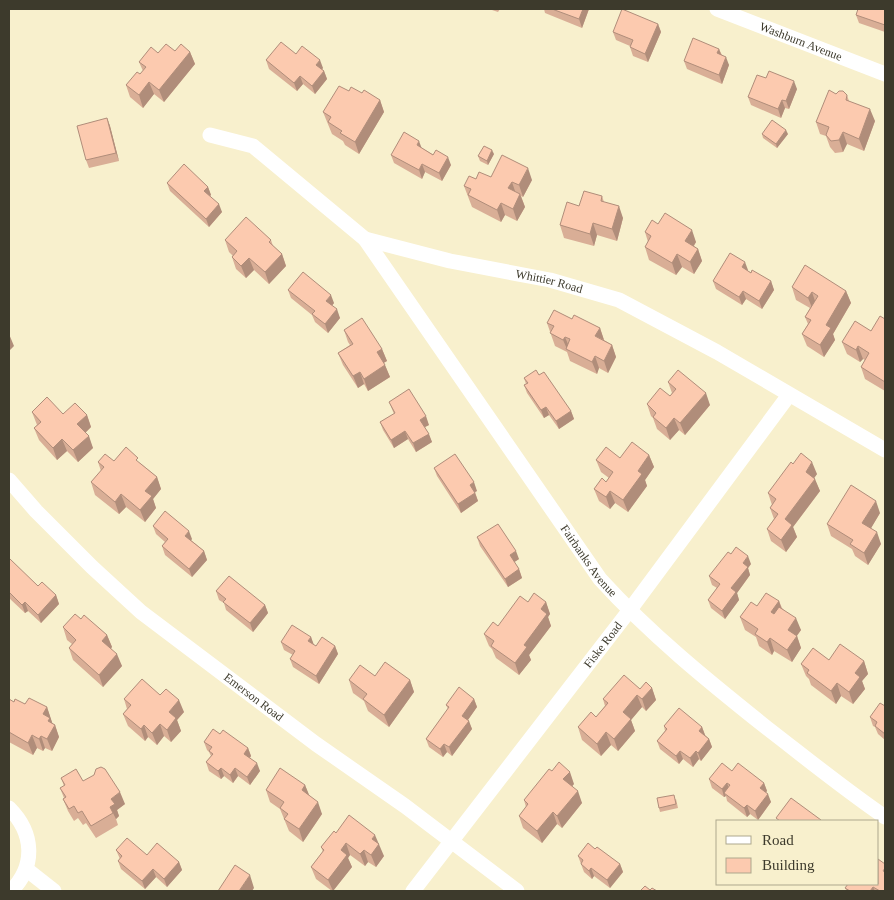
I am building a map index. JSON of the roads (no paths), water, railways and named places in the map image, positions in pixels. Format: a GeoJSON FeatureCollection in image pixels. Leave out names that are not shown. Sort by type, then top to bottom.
{"type":"FeatureCollection","features":[{"type":"Feature","properties":{"kind":"street","name":"Washburn Avenue"},"geometry":{"type":"LineString","coordinates":[[716,9],[885,74]]}},
{"type":"Feature","properties":{"kind":"street","name":"Whittier Road"},"geometry":{"type":"LineString","coordinates":[[210,135],[253,146],[365,239],[450,260],[550,280],[619,300],[717,352],[789,396],[885,450]]}},
{"type":"Feature","properties":{"kind":"street","name":"Fairbanks Avenue"},"geometry":{"type":"LineString","coordinates":[[365,239],[600,579],[629,611],[721,692],[852,795],[885,817]]}},
{"type":"Feature","properties":{"kind":"street","name":"Fiske Road"},"geometry":{"type":"LineString","coordinates":[[414,891],[629,611],[789,396]]}},
{"type":"Feature","properties":{"kind":"street","name":"Emerson Road"},"geometry":{"type":"LineString","coordinates":[[9,480],[36,511],[92,567],[142,612],[316,744],[380,787],[517,891]]}},
{"type":"Feature","properties":{"kind":"street"},"geometry":{"type":"LineString","coordinates":[[9,808],[19,818],[27,834],[30,851],[26,869],[18,884],[11,891]]}},
{"type":"Feature","properties":{"kind":"street"},"geometry":{"type":"LineString","coordinates":[[26,869],[54,891]]}}]}
